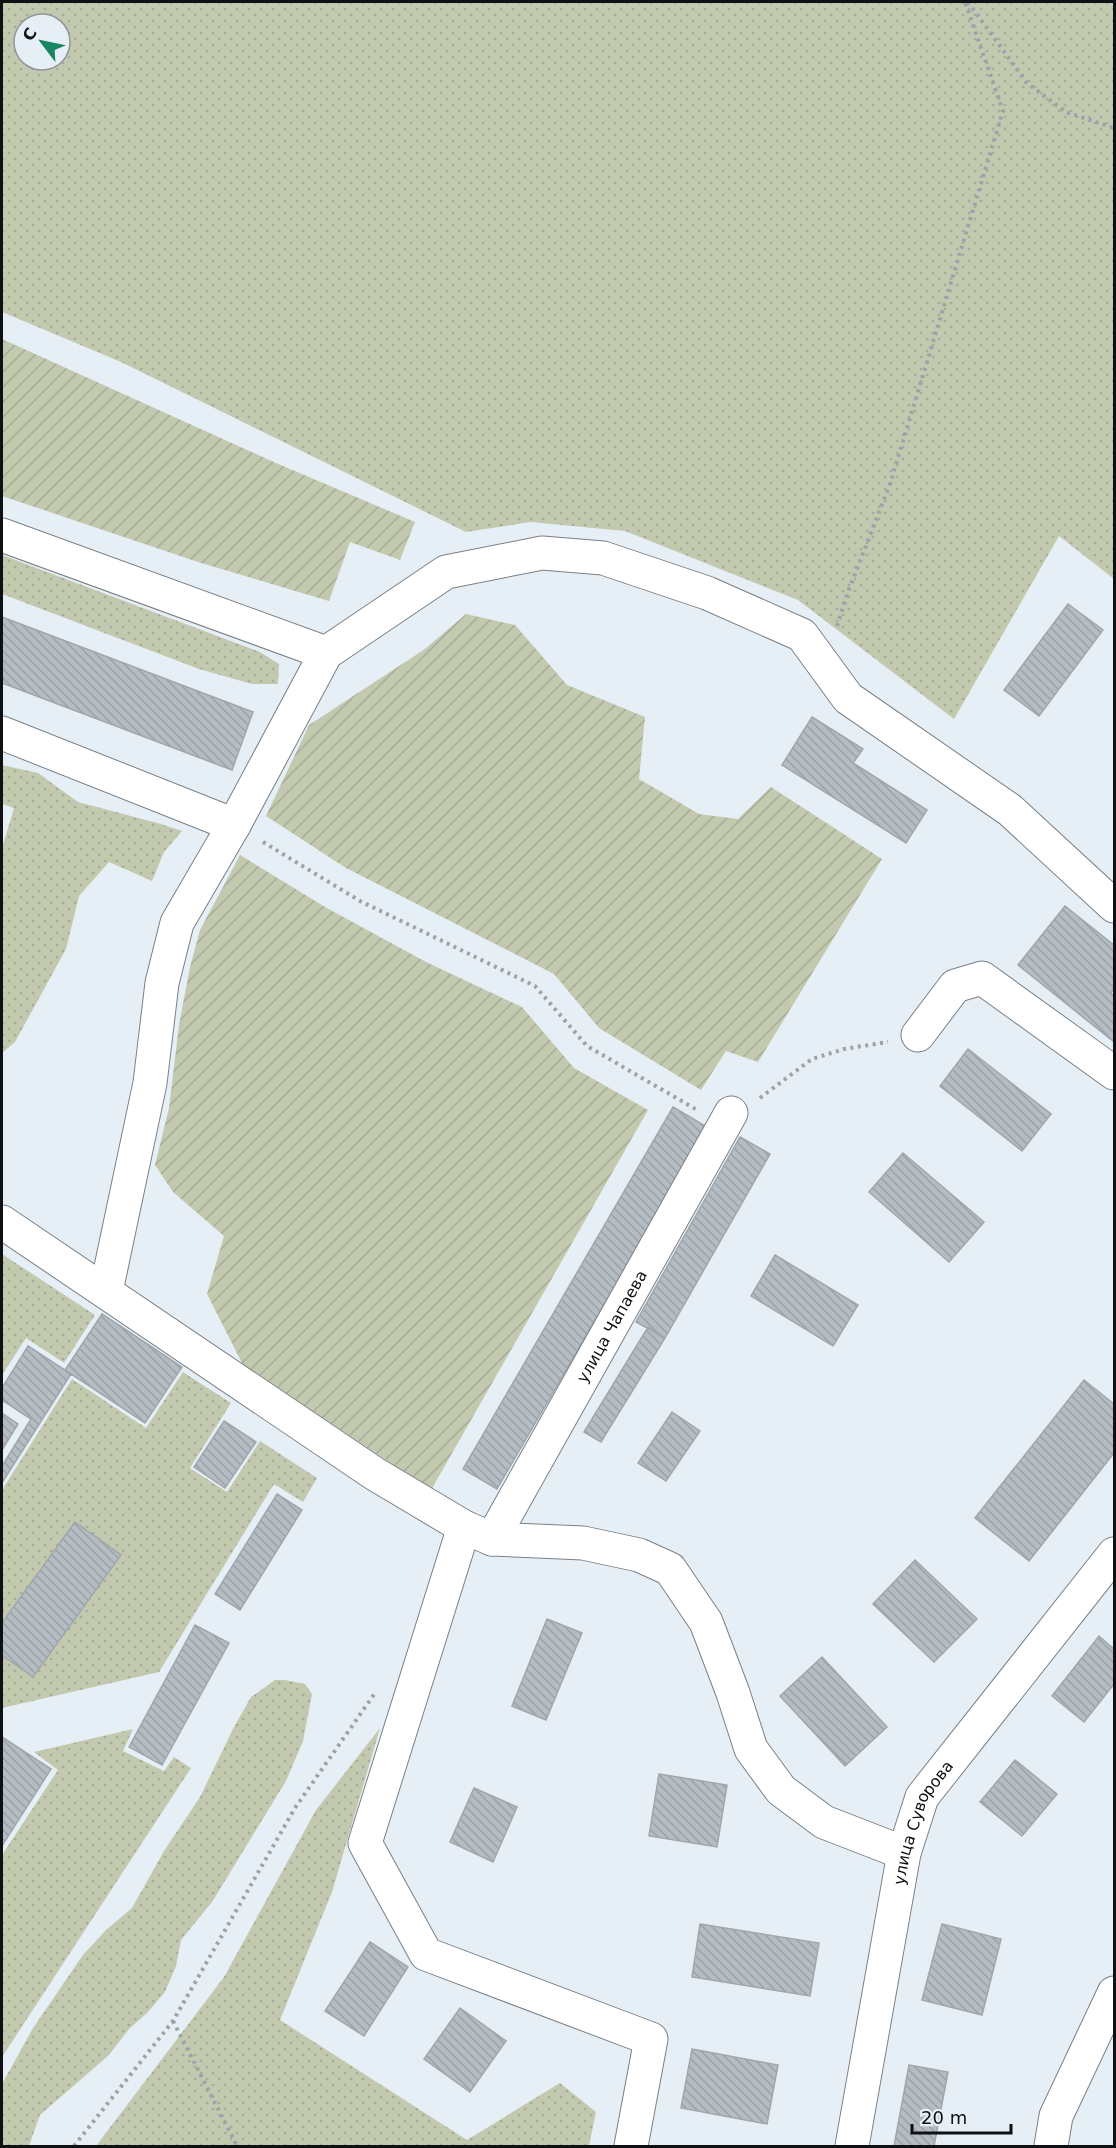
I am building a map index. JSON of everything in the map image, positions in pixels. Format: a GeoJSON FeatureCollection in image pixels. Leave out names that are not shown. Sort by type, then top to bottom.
{"type":"FeatureCollection","features":[{"type":"Feature","properties":{"kind":"street"},"geometry":{"type":"LineString","coordinates":[[2,535],[326,653]]}},
{"type":"Feature","properties":{"kind":"street"},"geometry":{"type":"LineString","coordinates":[[106,1291],[150,1083],[162,983],[177,923],[234,825],[326,653],[446,572],[543,553],[603,558],[707,593],[802,635],[848,698],[1010,810],[1114,906]]}},
{"type":"Feature","properties":{"kind":"street"},"geometry":{"type":"LineString","coordinates":[[2,733],[234,825]]}},
{"type":"Feature","properties":{"kind":"street"},"geometry":{"type":"LineString","coordinates":[[918,1035],[955,986],[982,978],[1114,1073]]}},
{"type":"Feature","properties":{"kind":"street","name":"улица Чапаева"},"geometry":{"type":"LineString","coordinates":[[631,2146],[651,2039],[426,1954],[365,1843],[478,1533],[728,1119]]}},
{"type":"Feature","properties":{"kind":"street"},"geometry":{"type":"LineString","coordinates":[[2,1222],[375,1474],[478,1533],[583,1543],[639,1555],[670,1569],[706,1622],[751,1749],[781,1790],[824,1822],[904,1852]]}},
{"type":"Feature","properties":{"kind":"street","name":"улица Суворова"},"geometry":{"type":"LineString","coordinates":[[852,2146],[904,1852],[922,1797],[1108,1574]]}},
{"type":"Feature","properties":{"kind":"street"},"geometry":{"type":"LineString","coordinates":[[1052,2146],[1056,2116],[1114,1993]]}},
{"type":"Feature","properties":{"kind":"path"},"geometry":{"type":"LineString","coordinates":[[966,2],[1027,83],[1066,112],[1114,128]]}},
{"type":"Feature","properties":{"kind":"path"},"geometry":{"type":"LineString","coordinates":[[825,666],[848,592],[890,484],[1003,111],[966,2]]}},
{"type":"Feature","properties":{"kind":"path"},"geometry":{"type":"LineString","coordinates":[[234,825],[360,901],[535,986],[587,1046],[728,1119],[812,1059],[844,1049],[918,1035]]}},
{"type":"Feature","properties":{"kind":"path"},"geometry":{"type":"LineString","coordinates":[[74,2146],[173,2021],[295,1808],[380,1685]]}},
{"type":"Feature","properties":{"kind":"path"},"geometry":{"type":"LineString","coordinates":[[173,2021],[237,2146]]}},
{"type":"Feature","properties":{"kind":"green space"},"geometry":{"type":"Polygon","coordinates":[[[2,2],[1114,2],[1114,579],[1059,536],[954,719],[798,600],[625,531],[531,522],[466,532],[121,362],[2,312],[2,2]]]}},
{"type":"Feature","properties":{"kind":"green space"},"geometry":{"type":"Polygon","coordinates":[[[2,339],[276,463],[415,522],[400,560],[350,542],[329,601],[198,562],[2,496],[2,339]]]}},
{"type":"Feature","properties":{"kind":"green space"},"geometry":{"type":"Polygon","coordinates":[[[2,555],[260,652],[279,664],[278,684],[252,684],[199,669],[2,594],[2,555]]]}},
{"type":"Feature","properties":{"kind":"green space"},"geometry":{"type":"Polygon","coordinates":[[[466,614],[515,625],[567,685],[645,717],[639,779],[699,814],[738,819],[771,787],[882,859],[758,1062],[726,1051],[701,1090],[599,1028],[554,974],[346,868],[266,816],[309,725],[425,649],[466,614]]]}},
{"type":"Feature","properties":{"kind":"green space"},"geometry":{"type":"Polygon","coordinates":[[[2,765],[38,773],[78,802],[182,831],[164,852],[152,881],[109,862],[79,896],[66,949],[15,1042],[2,1053],[2,848],[14,808],[2,804],[2,765]]]}},
{"type":"Feature","properties":{"kind":"green space"},"geometry":{"type":"Polygon","coordinates":[[[240,855],[325,907],[426,962],[522,1007],[574,1068],[648,1110],[431,1490],[245,1369],[207,1294],[224,1236],[173,1192],[155,1165],[169,1108],[179,1025],[200,930],[240,855]]]}},
{"type":"Feature","properties":{"kind":"green space"},"geometry":{"type":"Polygon","coordinates":[[[2,1254],[95,1315],[64,1363],[26,1338],[2,1375],[2,1254]]]}},
{"type":"Feature","properties":{"kind":"green space"},"geometry":{"type":"Polygon","coordinates":[[[183,1372],[231,1403],[190,1468],[227,1492],[260,1441],[317,1478],[303,1502],[274,1484],[159,1672],[2,1708],[2,1490],[72,1379],[146,1428],[183,1372]]]}},
{"type":"Feature","properties":{"kind":"green space"},"geometry":{"type":"Polygon","coordinates":[[[275,1680],[305,1684],[312,1694],[303,1741],[286,1781],[212,1902],[181,1940],[176,1966],[165,1992],[129,2029],[109,2055],[40,2115],[29,2146],[2,2146],[2,2084],[33,2028],[83,1955],[106,1930],[132,1908],[164,1851],[200,1797],[251,1697],[275,1680]]]}},
{"type":"Feature","properties":{"kind":"green space"},"geometry":{"type":"Polygon","coordinates":[[[380,1728],[332,1892],[280,2020],[467,2140],[560,2083],[596,2112],[589,2146],[96,2146],[224,1977],[316,1810],[380,1728]]]}},
{"type":"Feature","properties":{"kind":"green space"},"geometry":{"type":"Polygon","coordinates":[[[133,1729],[123,1751],[164,1771],[174,1757],[191,1768],[2,2057],[2,1855],[58,1770],[34,1752],[133,1729]]]}},
{"type":"Feature","properties":{"kind":"building"},"geometry":{"type":"Polygon","coordinates":[[[1068,604],[1103,630],[1039,716],[1004,690],[1068,604]]]}},
{"type":"Feature","properties":{"kind":"building"},"geometry":{"type":"Polygon","coordinates":[[[2,617],[253,712],[232,770],[2,683],[2,617]]]}},
{"type":"Feature","properties":{"kind":"building"},"geometry":{"type":"Polygon","coordinates":[[[812,717],[863,749],[853,763],[927,810],[906,843],[782,765],[812,717]]]}},
{"type":"Feature","properties":{"kind":"building"},"geometry":{"type":"Polygon","coordinates":[[[1065,906],[1114,945],[1114,988],[1111,993],[1114,996],[1114,1042],[1018,965],[1065,906]]]}},
{"type":"Feature","properties":{"kind":"building"},"geometry":{"type":"Polygon","coordinates":[[[968,1049],[1051,1114],[1022,1151],[940,1086],[968,1049]]]}},
{"type":"Feature","properties":{"kind":"building"},"geometry":{"type":"Polygon","coordinates":[[[673,1107],[707,1127],[497,1489],[463,1469],[673,1107]]]}},
{"type":"Feature","properties":{"kind":"building"},"geometry":{"type":"Polygon","coordinates":[[[740,1137],[770,1154],[665,1338],[636,1322],[740,1137]]]}},
{"type":"Feature","properties":{"kind":"building"},"geometry":{"type":"Polygon","coordinates":[[[903,1153],[984,1222],[949,1262],[869,1192],[903,1153]]]}},
{"type":"Feature","properties":{"kind":"building"},"geometry":{"type":"Polygon","coordinates":[[[775,1255],[858,1305],[833,1346],[751,1296],[775,1255]]]}},
{"type":"Feature","properties":{"kind":"building"},"geometry":{"type":"Polygon","coordinates":[[[102,1314],[182,1367],[145,1423],[65,1370],[102,1314]]]}},
{"type":"Feature","properties":{"kind":"building"},"geometry":{"type":"Polygon","coordinates":[[[648,1327],[665,1338],[601,1442],[584,1432],[648,1327]]]}},
{"type":"Feature","properties":{"kind":"building"},"geometry":{"type":"Polygon","coordinates":[[[28,1346],[71,1374],[2,1483],[2,1466],[31,1419],[2,1400],[2,1388],[28,1346]]]}},
{"type":"Feature","properties":{"kind":"building"},"geometry":{"type":"Polygon","coordinates":[[[1084,1380],[1114,1404],[1114,1453],[1029,1561],[975,1518],[1084,1380]]]}},
{"type":"Feature","properties":{"kind":"building"},"geometry":{"type":"Polygon","coordinates":[[[672,1412],[700,1431],[666,1481],[638,1463],[672,1412]]]}},
{"type":"Feature","properties":{"kind":"building"},"geometry":{"type":"Polygon","coordinates":[[[2,1413],[18,1424],[2,1450],[2,1413]]]}},
{"type":"Feature","properties":{"kind":"building"},"geometry":{"type":"Polygon","coordinates":[[[224,1421],[256,1442],[225,1488],[194,1467],[224,1421]]]}},
{"type":"Feature","properties":{"kind":"building"},"geometry":{"type":"Polygon","coordinates":[[[277,1494],[302,1510],[240,1610],[215,1594],[277,1494]]]}},
{"type":"Feature","properties":{"kind":"building"},"geometry":{"type":"Polygon","coordinates":[[[75,1522],[121,1555],[33,1677],[2,1655],[2,1623],[75,1522]]]}},
{"type":"Feature","properties":{"kind":"building"},"geometry":{"type":"Polygon","coordinates":[[[915,1560],[977,1619],[934,1662],[873,1604],[915,1560]]]}},
{"type":"Feature","properties":{"kind":"building"},"geometry":{"type":"Polygon","coordinates":[[[547,1619],[582,1633],[546,1720],[512,1706],[547,1619]]]}},
{"type":"Feature","properties":{"kind":"building"},"geometry":{"type":"Polygon","coordinates":[[[195,1625],[229,1643],[162,1765],[129,1747],[195,1625]]]}},
{"type":"Feature","properties":{"kind":"building"},"geometry":{"type":"Polygon","coordinates":[[[1099,1636],[1114,1649],[1114,1684],[1084,1722],[1052,1696],[1099,1636]]]}},
{"type":"Feature","properties":{"kind":"building"},"geometry":{"type":"Polygon","coordinates":[[[822,1657],[887,1727],[845,1766],[780,1696],[822,1657]]]}},
{"type":"Feature","properties":{"kind":"building"},"geometry":{"type":"Polygon","coordinates":[[[2,1737],[51,1769],[2,1846],[2,1737]]]}},
{"type":"Feature","properties":{"kind":"building"},"geometry":{"type":"Polygon","coordinates":[[[1015,1760],[1057,1794],[1022,1836],[980,1802],[1015,1760]]]}},
{"type":"Feature","properties":{"kind":"building"},"geometry":{"type":"Polygon","coordinates":[[[659,1774],[727,1785],[717,1847],[649,1836],[659,1774]]]}},
{"type":"Feature","properties":{"kind":"building"},"geometry":{"type":"Polygon","coordinates":[[[474,1788],[517,1807],[493,1862],[450,1842],[474,1788]]]}},
{"type":"Feature","properties":{"kind":"building"},"geometry":{"type":"Polygon","coordinates":[[[700,1924],[819,1943],[810,1996],[692,1977],[700,1924]]]}},
{"type":"Feature","properties":{"kind":"building"},"geometry":{"type":"Polygon","coordinates":[[[942,1924],[1001,1939],[982,2015],[922,2000],[942,1924]]]}},
{"type":"Feature","properties":{"kind":"building"},"geometry":{"type":"Polygon","coordinates":[[[370,1942],[408,1967],[364,2036],[325,2011],[370,1942]]]}},
{"type":"Feature","properties":{"kind":"building"},"geometry":{"type":"Polygon","coordinates":[[[460,2008],[506,2041],[470,2092],[424,2059],[460,2008]]]}},
{"type":"Feature","properties":{"kind":"building"},"geometry":{"type":"Polygon","coordinates":[[[692,2049],[778,2065],[767,2124],[681,2108],[692,2049]]]}},
{"type":"Feature","properties":{"kind":"building"},"geometry":{"type":"Polygon","coordinates":[[[909,2065],[948,2072],[934,2146],[894,2146],[909,2065]]]}}]}
